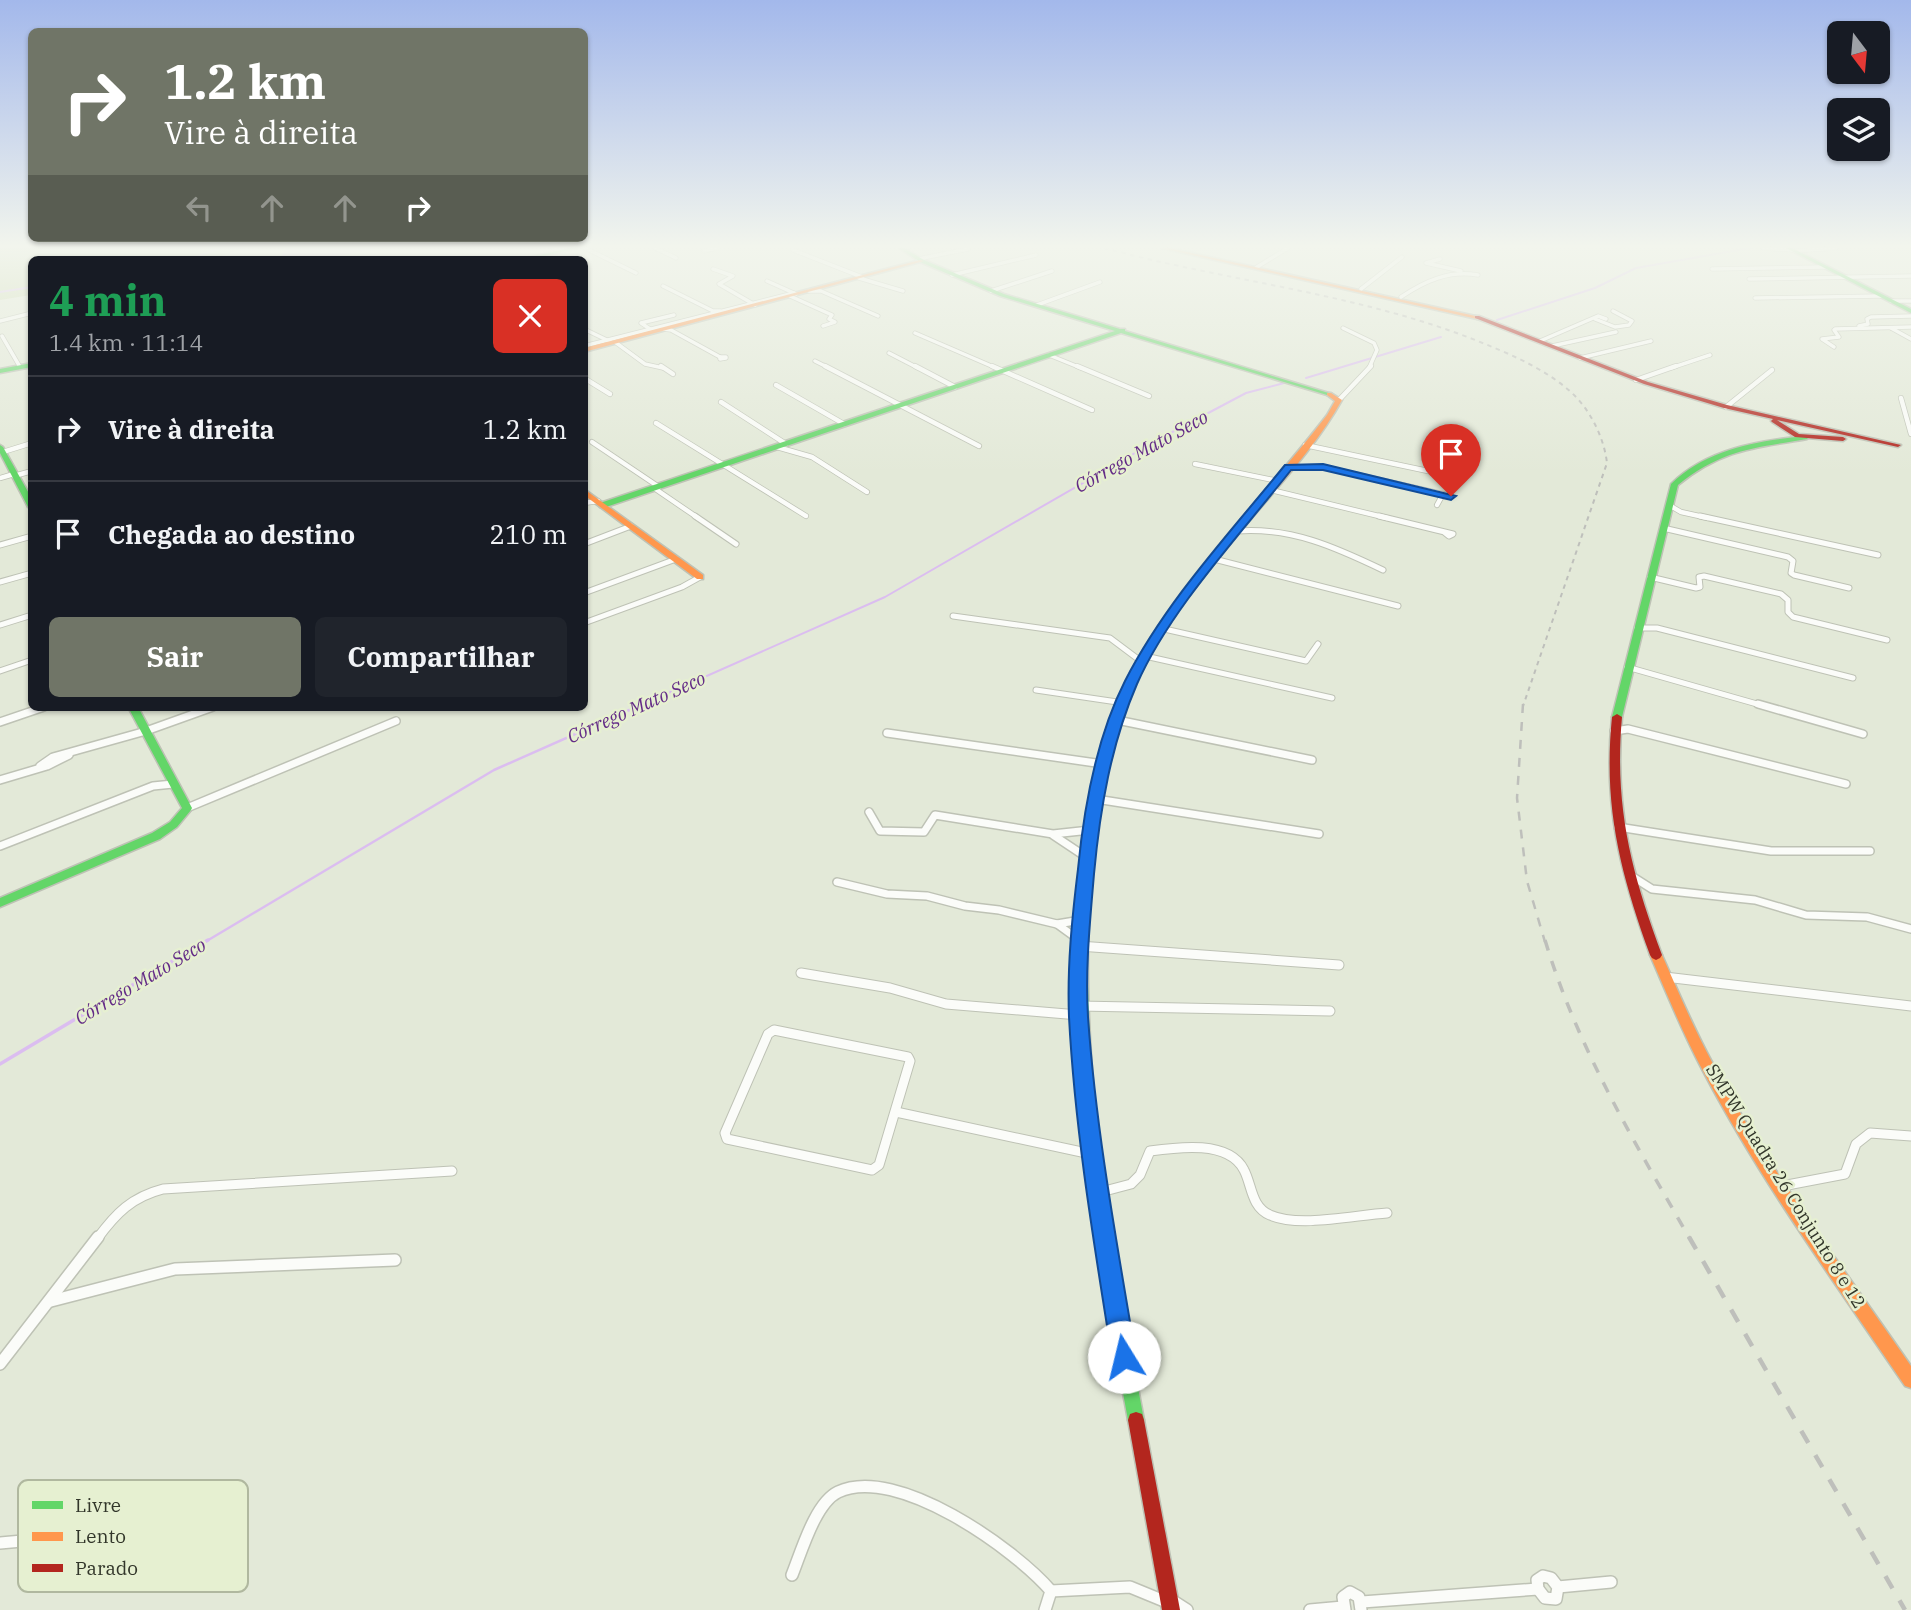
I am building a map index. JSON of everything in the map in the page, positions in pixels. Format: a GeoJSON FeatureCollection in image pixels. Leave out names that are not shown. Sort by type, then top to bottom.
{"type":"FeatureCollection","features":[{"type":"Feature","properties":{"kind":"street"},"geometry":{"type":"LineString","coordinates":[[664,327],[678,323]]}},
{"type":"Feature","properties":{"kind":"street"},"geometry":{"type":"LineString","coordinates":[[588,347],[678,323]]}},
{"type":"Feature","properties":{"kind":"street"},"geometry":{"type":"LineString","coordinates":[[822,326],[831,323]]}},
{"type":"Feature","properties":{"kind":"street"},"geometry":{"type":"LineString","coordinates":[[1101,323],[1322,390],[1339,400]]}},
{"type":"Feature","properties":{"kind":"street"},"geometry":{"type":"LineString","coordinates":[[1497,323],[1636,380],[1726,407],[1911,447]]}},
{"type":"Feature","properties":{"kind":"street"},"geometry":{"type":"LineString","coordinates":[[1540,341],[1584,323]]}},
{"type":"Feature","properties":{"kind":"street"},"geometry":{"type":"LineString","coordinates":[[1607,323],[1615,327],[1630,323]]}},
{"type":"Feature","properties":{"kind":"street"},"geometry":{"type":"LineString","coordinates":[[1852,326],[1868,323]]}},
{"type":"Feature","properties":{"kind":"street"},"geometry":{"type":"LineString","coordinates":[[664,327],[720,356]]}},
{"type":"Feature","properties":{"kind":"street"},"geometry":{"type":"LineString","coordinates":[[1834,347],[1822,339],[1839,337],[1833,330],[1911,327]]}},
{"type":"Feature","properties":{"kind":"street"},"geometry":{"type":"LineString","coordinates":[[1170,1603],[1091,1154],[1079,1011],[1079,943],[1086,857],[1103,764],[1117,720],[1160,628],[1339,400],[1371,366],[1377,350],[1374,343],[1343,328]]}},
{"type":"Feature","properties":{"kind":"street"},"geometry":{"type":"LineString","coordinates":[[1890,328],[1911,339]]}},
{"type":"Feature","properties":{"kind":"street"},"geometry":{"type":"LineString","coordinates":[[591,500],[657,488],[1123,330]]}},
{"type":"Feature","properties":{"kind":"street"},"geometry":{"type":"LineString","coordinates":[[588,331],[612,342],[645,364],[660,366],[673,374]]}},
{"type":"Feature","properties":{"kind":"street"},"geometry":{"type":"LineString","coordinates":[[1562,332],[1592,336]]}},
{"type":"Feature","properties":{"kind":"street"},"geometry":{"type":"LineString","coordinates":[[1552,346],[1616,332]]}},
{"type":"Feature","properties":{"kind":"street"},"geometry":{"type":"LineString","coordinates":[[915,333],[1092,410]]}},
{"type":"Feature","properties":{"kind":"street"},"geometry":{"type":"LineString","coordinates":[[0,371],[26,366],[2,336]]}},
{"type":"Feature","properties":{"kind":"street"},"geometry":{"type":"LineString","coordinates":[[1580,358],[1651,341]]}},
{"type":"Feature","properties":{"kind":"street"},"geometry":{"type":"LineString","coordinates":[[889,353],[955,387]]}},
{"type":"Feature","properties":{"kind":"street"},"geometry":{"type":"LineString","coordinates":[[1049,355],[1149,396]]}},
{"type":"Feature","properties":{"kind":"street"},"geometry":{"type":"LineString","coordinates":[[1636,380],[1710,355]]}},
{"type":"Feature","properties":{"kind":"street"},"geometry":{"type":"LineString","coordinates":[[815,361],[979,446]]}},
{"type":"Feature","properties":{"kind":"street"},"geometry":{"type":"LineString","coordinates":[[1726,407],[1772,370]]}},
{"type":"Feature","properties":{"kind":"street"},"geometry":{"type":"LineString","coordinates":[[588,380],[610,394]]}},
{"type":"Feature","properties":{"kind":"street"},"geometry":{"type":"LineString","coordinates":[[776,385],[844,424]]}},
{"type":"Feature","properties":{"kind":"street"},"geometry":{"type":"LineString","coordinates":[[1901,397],[1911,434]]}},
{"type":"Feature","properties":{"kind":"street"},"geometry":{"type":"LineString","coordinates":[[721,402],[867,492]]}},
{"type":"Feature","properties":{"kind":"street"},"geometry":{"type":"LineString","coordinates":[[1762,415],[1805,438],[1898,445]]}},
{"type":"Feature","properties":{"kind":"street"},"geometry":{"type":"LineString","coordinates":[[656,424],[806,516]]}},
{"type":"Feature","properties":{"kind":"street"},"geometry":{"type":"LineString","coordinates":[[1774,442],[1784,429],[1805,425],[1822,432],[1819,438]]}},
{"type":"Feature","properties":{"kind":"street","name":"SMPW Quadra 26 Conjunto 8 e 12"},"geometry":{"type":"LineString","coordinates":[[1805,438],[1726,451],[1705,460],[1675,484],[1627,667],[1614,731],[1612,774],[1618,827],[1634,897],[1665,977],[1725,1095],[1911,1380]]}},
{"type":"Feature","properties":{"kind":"street"},"geometry":{"type":"LineString","coordinates":[[592,442],[736,544]]}},
{"type":"Feature","properties":{"kind":"street"},"geometry":{"type":"LineString","coordinates":[[28,444],[4,449],[28,501]]}},
{"type":"Feature","properties":{"kind":"street"},"geometry":{"type":"LineString","coordinates":[[1306,445],[1461,478]]}},
{"type":"Feature","properties":{"kind":"street"},"geometry":{"type":"LineString","coordinates":[[1195,464],[1444,532]]}},
{"type":"Feature","properties":{"kind":"street"},"geometry":{"type":"LineString","coordinates":[[1288,467],[1323,467],[1451,496]]}},
{"type":"Feature","properties":{"kind":"street"},"geometry":{"type":"LineString","coordinates":[[0,478],[28,472]]}},
{"type":"Feature","properties":{"kind":"street"},"geometry":{"type":"LineString","coordinates":[[1437,505],[1443,495]]}},
{"type":"Feature","properties":{"kind":"street"},"geometry":{"type":"LineString","coordinates":[[588,622],[682,587],[700,577],[591,500]]}},
{"type":"Feature","properties":{"kind":"street"},"geometry":{"type":"LineString","coordinates":[[1668,510],[1878,555]]}},
{"type":"Feature","properties":{"kind":"street"},"geometry":{"type":"LineString","coordinates":[[588,542],[631,526]]}},
{"type":"Feature","properties":{"kind":"street"},"geometry":{"type":"LineString","coordinates":[[1662,528],[1788,557],[1793,561],[1791,573],[1794,575],[1849,588]]}},
{"type":"Feature","properties":{"kind":"street"},"geometry":{"type":"LineString","coordinates":[[1237,531],[1265,529],[1322,541],[1382,570]]}},
{"type":"Feature","properties":{"kind":"street"},"geometry":{"type":"LineString","coordinates":[[0,545],[28,537]]}},
{"type":"Feature","properties":{"kind":"street"},"geometry":{"type":"LineString","coordinates":[[588,592],[676,559]]}},
{"type":"Feature","properties":{"kind":"street"},"geometry":{"type":"LineString","coordinates":[[1214,559],[1398,606]]}},
{"type":"Feature","properties":{"kind":"street"},"geometry":{"type":"LineString","coordinates":[[0,582],[28,574]]}},
{"type":"Feature","properties":{"kind":"street"},"geometry":{"type":"LineString","coordinates":[[1650,577],[1696,588],[1700,587],[1699,577],[1704,576],[1781,594],[1788,600],[1788,612],[1793,617],[1887,639]]}},
{"type":"Feature","properties":{"kind":"street"},"geometry":{"type":"LineString","coordinates":[[0,625],[28,616]]}},
{"type":"Feature","properties":{"kind":"street"},"geometry":{"type":"LineString","coordinates":[[953,616],[1110,638],[1144,659],[1332,698]]}},
{"type":"Feature","properties":{"kind":"street"},"geometry":{"type":"LineString","coordinates":[[1639,623],[1657,628]]}},
{"type":"Feature","properties":{"kind":"street"},"geometry":{"type":"LineString","coordinates":[[1639,623],[1853,678]]}},
{"type":"Feature","properties":{"kind":"street"},"geometry":{"type":"LineString","coordinates":[[1160,628],[1306,661],[1318,643]]}},
{"type":"Feature","properties":{"kind":"street"},"geometry":{"type":"LineString","coordinates":[[0,671],[28,661]]}},
{"type":"Feature","properties":{"kind":"street"},"geometry":{"type":"LineString","coordinates":[[1627,667],[1863,734]]}},
{"type":"Feature","properties":{"kind":"street"},"geometry":{"type":"LineString","coordinates":[[1036,690],[1124,703]]}},
{"type":"Feature","properties":{"kind":"street"},"geometry":{"type":"LineString","coordinates":[[0,722],[32,711]]}},
{"type":"Feature","properties":{"kind":"street"},"geometry":{"type":"LineString","coordinates":[[135,711],[187,808]]}},
{"type":"Feature","properties":{"kind":"street"},"geometry":{"type":"LineString","coordinates":[[0,780],[54,764],[69,755],[143,727],[199,711]]}},
{"type":"Feature","properties":{"kind":"street"},"geometry":{"type":"LineString","coordinates":[[1617,719],[1628,729]]}},
{"type":"Feature","properties":{"kind":"street"},"geometry":{"type":"LineString","coordinates":[[1117,720],[1312,760]]}},
{"type":"Feature","properties":{"kind":"street"},"geometry":{"type":"LineString","coordinates":[[0,903],[156,836],[176,824],[187,808],[396,721]]}},
{"type":"Feature","properties":{"kind":"street"},"geometry":{"type":"LineString","coordinates":[[1614,731],[1628,729],[1846,784]]}},
{"type":"Feature","properties":{"kind":"street"},"geometry":{"type":"LineString","coordinates":[[887,733],[1103,764]]}},
{"type":"Feature","properties":{"kind":"street"},"geometry":{"type":"LineString","coordinates":[[0,846],[171,780]]}},
{"type":"Feature","properties":{"kind":"street"},"geometry":{"type":"LineString","coordinates":[[1096,799],[1319,834]]}},
{"type":"Feature","properties":{"kind":"street"},"geometry":{"type":"LineString","coordinates":[[869,812],[880,831],[908,834],[924,832],[935,816],[1053,834],[1090,830]]}},
{"type":"Feature","properties":{"kind":"street"},"geometry":{"type":"LineString","coordinates":[[1618,827],[1771,851],[1870,851]]}},
{"type":"Feature","properties":{"kind":"street"},"geometry":{"type":"LineString","coordinates":[[1053,834],[1086,857]]}},
{"type":"Feature","properties":{"kind":"street"},"geometry":{"type":"LineString","coordinates":[[1628,873],[1652,889],[1755,900],[1817,916],[1867,917],[1911,929]]}},
{"type":"Feature","properties":{"kind":"street"},"geometry":{"type":"LineString","coordinates":[[836,882],[887,894],[928,896],[965,906],[999,909],[1057,924],[1081,920]]}},
{"type":"Feature","properties":{"kind":"street"},"geometry":{"type":"LineString","coordinates":[[1634,897],[1652,889]]}},
{"type":"Feature","properties":{"kind":"street"},"geometry":{"type":"LineString","coordinates":[[1057,924],[1079,943],[1339,965]]}},
{"type":"Feature","properties":{"kind":"street"},"geometry":{"type":"LineString","coordinates":[[801,973],[863,986],[890,988],[946,1004],[1079,1011],[1330,1011]]}},
{"type":"Feature","properties":{"kind":"street"},"geometry":{"type":"LineString","coordinates":[[1665,977],[1911,1006]]}},
{"type":"Feature","properties":{"kind":"street"},"geometry":{"type":"LineString","coordinates":[[774,1030],[908,1057],[910,1061],[897,1112],[879,1166],[872,1170],[726,1137],[768,1034],[774,1030]]}},
{"type":"Feature","properties":{"kind":"street"},"geometry":{"type":"LineString","coordinates":[[897,1112],[1091,1154]]}},
{"type":"Feature","properties":{"kind":"street"},"geometry":{"type":"LineString","coordinates":[[1782,1185],[1845,1174],[1856,1144],[1870,1133],[1911,1136]]}},
{"type":"Feature","properties":{"kind":"street"},"geometry":{"type":"LineString","coordinates":[[1096,1193],[1132,1185],[1138,1180],[1144,1157],[1150,1151],[1215,1150],[1227,1152],[1238,1160],[1260,1209],[1273,1217],[1291,1219],[1387,1213]]}},
{"type":"Feature","properties":{"kind":"street"},"geometry":{"type":"LineString","coordinates":[[0,1364],[51,1301],[115,1214],[128,1202],[146,1192],[452,1171]]}},
{"type":"Feature","properties":{"kind":"street"},"geometry":{"type":"LineString","coordinates":[[51,1301],[175,1269],[395,1260]]}},
{"type":"Feature","properties":{"kind":"street"},"geometry":{"type":"LineString","coordinates":[[792,1575],[816,1517],[836,1493],[852,1488],[900,1494],[968,1521],[1040,1575],[1051,1591]]}},
{"type":"Feature","properties":{"kind":"street"},"geometry":{"type":"LineString","coordinates":[[0,1543],[18,1541]]}},
{"type":"Feature","properties":{"kind":"street"},"geometry":{"type":"LineString","coordinates":[[1310,1610],[1344,1609],[1346,1593],[1354,1593],[1362,1606],[1538,1589],[1537,1580],[1543,1576],[1551,1578],[1558,1587],[1611,1582]]}},
{"type":"Feature","properties":{"kind":"street"},"geometry":{"type":"LineString","coordinates":[[1051,1591],[1130,1587],[1187,1610]]}},
{"type":"Feature","properties":{"kind":"street"},"geometry":{"type":"LineString","coordinates":[[1045,1610],[1051,1591]]}},
{"type":"Feature","properties":{"kind":"waterway","name":"Córrego Mato Seco"},"geometry":{"type":"LineString","coordinates":[[1306,378],[1441,337]]}},
{"type":"Feature","properties":{"kind":"waterway","name":"Córrego Mato Seco"},"geometry":{"type":"LineString","coordinates":[[639,706],[885,597],[1161,438],[1246,393],[1288,382]]}},
{"type":"Feature","properties":{"kind":"waterway","name":"Córrego Mato Seco"},"geometry":{"type":"LineString","coordinates":[[205,942],[494,770],[643,704]]}},
{"type":"Feature","properties":{"kind":"waterway","name":"Córrego Mato Seco"},"geometry":{"type":"LineString","coordinates":[[0,1064],[208,940]]}},
{"type":"Feature","properties":{"kind":"railway"},"geometry":{"type":"LineString","coordinates":[[1426,323],[1496,349],[1531,365],[1563,385],[1585,408],[1596,425],[1603,444],[1607,463],[1523,706]]}},
{"type":"Feature","properties":{"kind":"railway"},"geometry":{"type":"LineString","coordinates":[[1523,704],[1517,798],[1527,881],[1545,942]]}},
{"type":"Feature","properties":{"kind":"railway"},"geometry":{"type":"LineString","coordinates":[[1545,940],[1558,980],[1590,1056],[1628,1130],[1690,1239]]}},
{"type":"Feature","properties":{"kind":"railway"},"geometry":{"type":"LineString","coordinates":[[1689,1237],[1905,1610]]}},
{"type":"Feature","properties":{"kind":"traffic: fast"},"geometry":{"type":"LineString","coordinates":[[1095,323],[1329,394]]}},
{"type":"Feature","properties":{"kind":"traffic: fast"},"geometry":{"type":"LineString","coordinates":[[603,505],[1123,330]]}},
{"type":"Feature","properties":{"kind":"traffic: fast"},"geometry":{"type":"LineString","coordinates":[[0,371],[28,366]]}},
{"type":"Feature","properties":{"kind":"traffic: fast"},"geometry":{"type":"LineString","coordinates":[[1617,717],[1675,484],[1689,472],[1719,456],[1752,446],[1805,438]]}},
{"type":"Feature","properties":{"kind":"traffic: fast"},"geometry":{"type":"LineString","coordinates":[[0,447],[28,500]]}},
{"type":"Feature","properties":{"kind":"traffic: fast"},"geometry":{"type":"LineString","coordinates":[[0,903],[156,836],[184,813],[187,808],[135,711]]}},
{"type":"Feature","properties":{"kind":"traffic: fast"},"geometry":{"type":"LineString","coordinates":[[1090,834],[1083,908],[1081,981],[1084,1055],[1099,1201],[1136,1420]]}},
{"type":"Feature","properties":{"kind":"traffic: slow"},"geometry":{"type":"LineString","coordinates":[[588,349],[686,323]]}},
{"type":"Feature","properties":{"kind":"traffic: slow"},"geometry":{"type":"LineString","coordinates":[[1090,834],[1105,755],[1116,716],[1132,680],[1152,644],[1199,576],[1330,416],[1339,400],[1329,394]]}},
{"type":"Feature","properties":{"kind":"traffic: slow"},"geometry":{"type":"LineString","coordinates":[[588,494],[700,577]]}},
{"type":"Feature","properties":{"kind":"traffic: slow"},"geometry":{"type":"LineString","coordinates":[[1656,955],[1680,1012],[1738,1121],[1805,1226],[1911,1380]]}},
{"type":"Feature","properties":{"kind":"traffic: jam"},"geometry":{"type":"LineString","coordinates":[[1493,323],[1646,383],[1726,407],[1898,445]]}},
{"type":"Feature","properties":{"kind":"traffic: jam"},"geometry":{"type":"LineString","coordinates":[[1774,421],[1797,436],[1843,439]]}},
{"type":"Feature","properties":{"kind":"traffic: jam"},"geometry":{"type":"LineString","coordinates":[[1617,717],[1614,748],[1616,808],[1627,867],[1656,955]]}},
{"type":"Feature","properties":{"kind":"traffic: jam"},"geometry":{"type":"LineString","coordinates":[[1136,1420],[1171,1610]]}},
{"type":"Feature","properties":{"kind":"route"},"geometry":{"type":"LineString","coordinates":[[1124,1357],[1091,1154],[1079,1015],[1079,946],[1088,840],[1106,752],[1130,684],[1160,628],[1288,467],[1323,467],[1451,496]]}}]}
